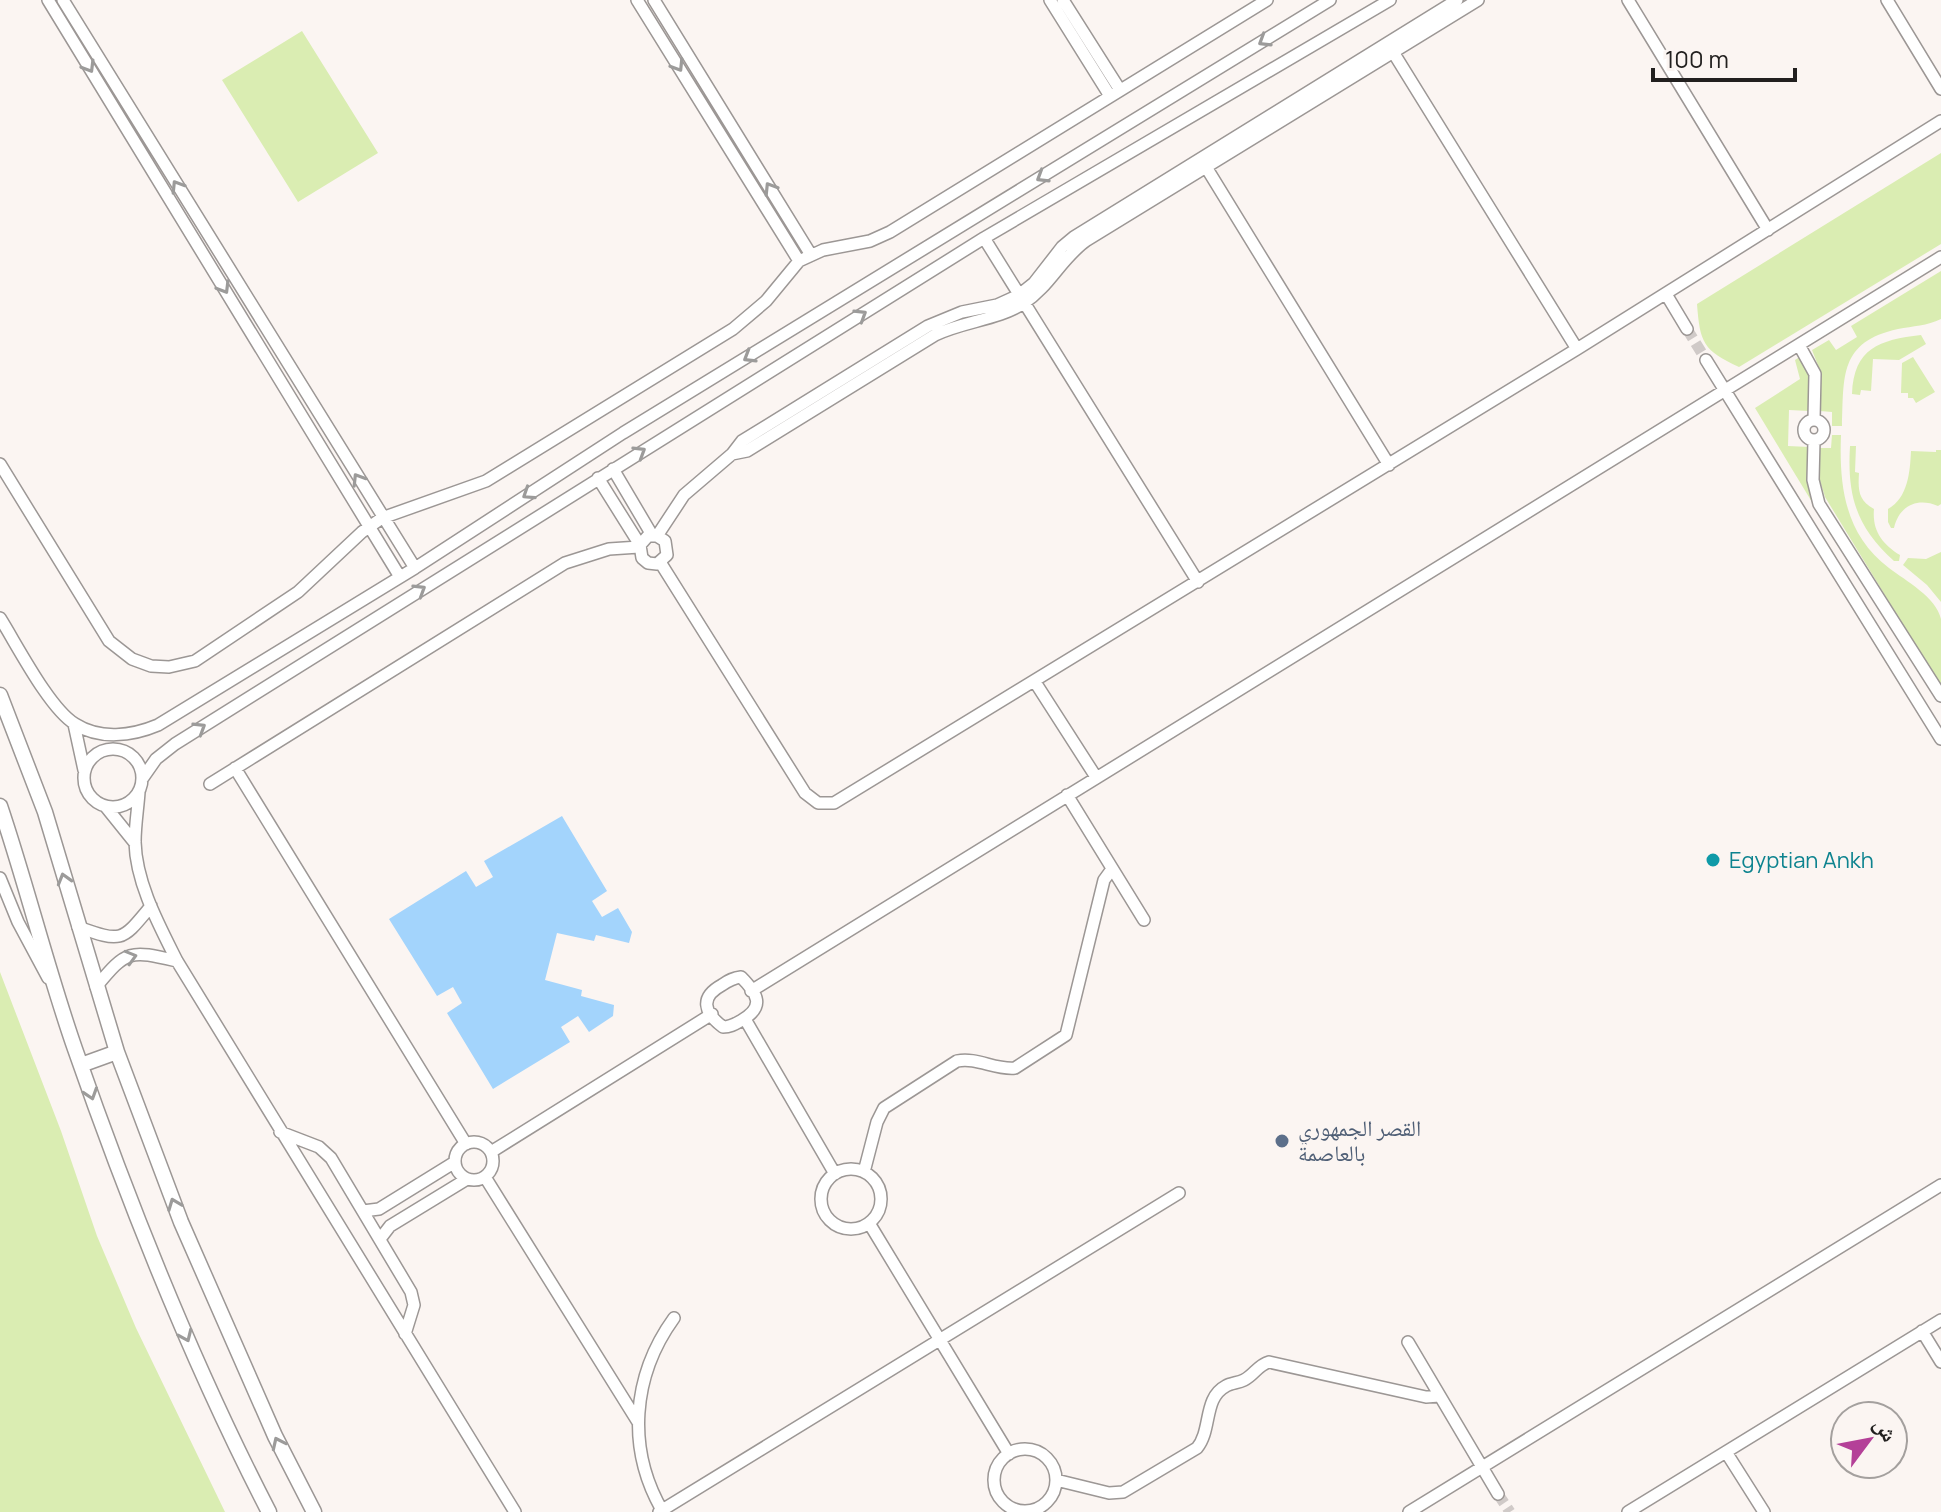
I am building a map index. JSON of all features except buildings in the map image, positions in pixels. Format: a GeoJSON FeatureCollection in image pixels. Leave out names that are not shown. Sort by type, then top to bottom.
{"type":"FeatureCollection","features":[{"type":"Feature","properties":{"kind":"main road"},"geometry":{"type":"LineString","coordinates":[[0,695],[45,812],[117,1052],[181,1222],[275,1436],[314,1512]]}},
{"type":"Feature","properties":{"kind":"main road"},"geometry":{"type":"LineString","coordinates":[[0,806],[56,991],[116,1166],[168,1294],[269,1512]]}},
{"type":"Feature","properties":{"kind":"main road"},"geometry":{"type":"LineString","coordinates":[[81,1065],[117,1052]]}},
{"type":"Feature","properties":{"kind":"street"},"geometry":{"type":"LineString","coordinates":[[48,0],[400,577]]}},
{"type":"Feature","properties":{"kind":"street"},"geometry":{"type":"LineString","coordinates":[[63,0],[415,568]]}},
{"type":"Feature","properties":{"kind":"street"},"geometry":{"type":"LineString","coordinates":[[637,0],[799,261]]}},
{"type":"Feature","properties":{"kind":"street"},"geometry":{"type":"LineString","coordinates":[[654,0],[811,255]]}},
{"type":"Feature","properties":{"kind":"street"},"geometry":{"type":"LineString","coordinates":[[1050,0],[1115,93]]}},
{"type":"Feature","properties":{"kind":"street"},"geometry":{"type":"LineString","coordinates":[[1063,0],[1115,93]]}},
{"type":"Feature","properties":{"kind":"street"},"geometry":{"type":"LineString","coordinates":[[0,464],[109,641],[132,659],[151,666],[169,667],[195,661],[298,592],[369,526],[382,518],[486,481],[745,321],[799,261],[811,255],[870,241],[890,232],[1267,0]]}},
{"type":"Feature","properties":{"kind":"street"},"geometry":{"type":"LineString","coordinates":[[0,618],[45,690],[74,724],[116,735],[131,734],[158,725],[415,568],[623,433],[1330,0]]}},
{"type":"Feature","properties":{"kind":"street"},"geometry":{"type":"LineString","coordinates":[[515,1512],[177,961],[151,906],[135,844],[142,779],[156,759],[175,744],[598,478],[984,238],[1390,0]]}},
{"type":"Feature","properties":{"kind":"street"},"geometry":{"type":"LineString","coordinates":[[1022,299],[1062,247],[1074,237],[1457,0]]}},
{"type":"Feature","properties":{"kind":"street"},"geometry":{"type":"LineString","coordinates":[[640,546],[645,538],[655,536],[684,495],[732,454],[747,451],[935,335],[963,323],[1005,313],[1040,290],[1081,244],[1478,0]]}},
{"type":"Feature","properties":{"kind":"street"},"geometry":{"type":"LineString","coordinates":[[1628,0],[1768,230]]}},
{"type":"Feature","properties":{"kind":"street"},"geometry":{"type":"LineString","coordinates":[[1887,0],[1941,89]]}},
{"type":"Feature","properties":{"kind":"street"},"geometry":{"type":"LineString","coordinates":[[1393,52],[1577,349]]}},
{"type":"Feature","properties":{"kind":"street"},"geometry":{"type":"LineString","coordinates":[[660,562],[805,793],[818,803],[839,801],[1577,349],[1941,121]]}},
{"type":"Feature","properties":{"kind":"street"},"geometry":{"type":"LineString","coordinates":[[1206,167],[1389,465]]}},
{"type":"Feature","properties":{"kind":"street"},"geometry":{"type":"LineString","coordinates":[[984,238],[1198,582]]}},
{"type":"Feature","properties":{"kind":"street"},"geometry":{"type":"LineString","coordinates":[[916,255],[928,275]]}},
{"type":"Feature","properties":{"kind":"street"},"geometry":{"type":"LineString","coordinates":[[751,991],[1941,257]]}},
{"type":"Feature","properties":{"kind":"street"},"geometry":{"type":"LineString","coordinates":[[1666,294],[1687,329]]}},
{"type":"Feature","properties":{"kind":"street"},"geometry":{"type":"LineString","coordinates":[[783,336],[795,356]]}},
{"type":"Feature","properties":{"kind":"street"},"geometry":{"type":"LineString","coordinates":[[1799,345],[1815,374],[1814,419],[1804,428],[1806,436],[1814,440],[1813,480],[1819,504],[1941,696]]}},
{"type":"Feature","properties":{"kind":"street"},"geometry":{"type":"LineString","coordinates":[[1706,360],[1941,739]]}},
{"type":"Feature","properties":{"kind":"street"},"geometry":{"type":"LineString","coordinates":[[598,478],[640,546],[644,561],[652,564],[660,562],[668,550],[665,541],[655,536],[613,469]]}},
{"type":"Feature","properties":{"kind":"street"},"geometry":{"type":"LineString","coordinates":[[210,784],[552,570],[594,552],[640,546]]}},
{"type":"Feature","properties":{"kind":"street"},"geometry":{"type":"LineString","coordinates":[[1035,682],[1096,777]]}},
{"type":"Feature","properties":{"kind":"street"},"geometry":{"type":"LineString","coordinates":[[74,724],[86,790],[94,800],[105,806],[135,844]]}},
{"type":"Feature","properties":{"kind":"street"},"geometry":{"type":"LineString","coordinates":[[116,735],[116,749]]}},
{"type":"Feature","properties":{"kind":"street"},"geometry":{"type":"LineString","coordinates":[[84,771],[95,755],[107,749],[116,749],[136,760],[142,779]]}},
{"type":"Feature","properties":{"kind":"street"},"geometry":{"type":"LineString","coordinates":[[235,768],[466,1144]]}},
{"type":"Feature","properties":{"kind":"street"},"geometry":{"type":"LineString","coordinates":[[105,806],[125,805],[139,792]]}},
{"type":"Feature","properties":{"kind":"street"},"geometry":{"type":"LineString","coordinates":[[1067,795],[1144,920]]}},
{"type":"Feature","properties":{"kind":"street"},"geometry":{"type":"LineString","coordinates":[[864,1172],[878,1117],[892,1101],[957,1061],[1015,1068],[1066,1035],[1104,880],[1112,869]]}},
{"type":"Feature","properties":{"kind":"street"},"geometry":{"type":"LineString","coordinates":[[0,878],[30,945],[56,991]]}},
{"type":"Feature","properties":{"kind":"street"},"geometry":{"type":"LineString","coordinates":[[78,927],[108,937],[119,937],[129,932],[151,906]]}},
{"type":"Feature","properties":{"kind":"street"},"geometry":{"type":"LineString","coordinates":[[96,987],[118,961],[128,955],[146,954],[177,961]]}},
{"type":"Feature","properties":{"kind":"street"},"geometry":{"type":"LineString","coordinates":[[733,978],[743,979],[751,991],[757,1000],[757,1008],[745,1019],[726,1028],[720,1026],[706,1003],[708,994],[733,978]]}},
{"type":"Feature","properties":{"kind":"street"},"geometry":{"type":"LineString","coordinates":[[491,1152],[712,1014]]}},
{"type":"Feature","properties":{"kind":"street"},"geometry":{"type":"LineString","coordinates":[[745,1019],[835,1174]]}},
{"type":"Feature","properties":{"kind":"street"},"geometry":{"type":"LineString","coordinates":[[280,1132],[326,1152],[363,1211],[414,1298],[413,1312],[405,1334]]}},
{"type":"Feature","properties":{"kind":"street"},"geometry":{"type":"LineString","coordinates":[[480,1143],[491,1152],[493,1166],[485,1177],[467,1179],[459,1172],[455,1162],[458,1152],[466,1144],[480,1143]]}},
{"type":"Feature","properties":{"kind":"street"},"geometry":{"type":"LineString","coordinates":[[363,1211],[379,1209],[455,1162]]}},
{"type":"Feature","properties":{"kind":"street"},"geometry":{"type":"LineString","coordinates":[[853,1169],[864,1172],[877,1185],[881,1197],[879,1209],[869,1223],[857,1228],[844,1228],[833,1223],[826,1215],[822,1194],[826,1182],[835,1174],[853,1169]]}},
{"type":"Feature","properties":{"kind":"street"},"geometry":{"type":"LineString","coordinates":[[443,1170],[453,1187]]}},
{"type":"Feature","properties":{"kind":"street"},"geometry":{"type":"LineString","coordinates":[[485,1177],[638,1422]]}},
{"type":"Feature","properties":{"kind":"street"},"geometry":{"type":"LineString","coordinates":[[380,1239],[386,1229],[467,1179]]}},
{"type":"Feature","properties":{"kind":"street"},"geometry":{"type":"LineString","coordinates":[[1409,1512],[1941,1185]]}},
{"type":"Feature","properties":{"kind":"street"},"geometry":{"type":"LineString","coordinates":[[674,1318],[657,1344],[642,1384],[638,1422],[642,1462],[661,1511],[1179,1193]]}},
{"type":"Feature","properties":{"kind":"street"},"geometry":{"type":"LineString","coordinates":[[394,1200],[401,1208],[403,1218]]}},
{"type":"Feature","properties":{"kind":"street"},"geometry":{"type":"LineString","coordinates":[[869,1223],[1009,1454]]}},
{"type":"Feature","properties":{"kind":"street"},"geometry":{"type":"LineString","coordinates":[[1628,1512],[1941,1320]]}},
{"type":"Feature","properties":{"kind":"street"},"geometry":{"type":"LineString","coordinates":[[1922,1331],[1941,1362]]}},
{"type":"Feature","properties":{"kind":"street"},"geometry":{"type":"LineString","coordinates":[[1408,1342],[1498,1494]]}},
{"type":"Feature","properties":{"kind":"street"},"geometry":{"type":"LineString","coordinates":[[1056,1480],[1113,1493],[1131,1489],[1197,1448],[1203,1439],[1215,1395],[1225,1386],[1246,1379],[1265,1362],[1277,1362],[1426,1397],[1439,1396]]}},
{"type":"Feature","properties":{"kind":"street"},"geometry":{"type":"LineString","coordinates":[[618,1390],[631,1390],[642,1384]]}},
{"type":"Feature","properties":{"kind":"street"},"geometry":{"type":"LineString","coordinates":[[1026,1449],[1043,1455],[1051,1463],[1056,1480],[1054,1492],[1043,1509],[1019,1510],[1000,1497],[995,1486],[995,1474],[1000,1462],[1009,1454],[1026,1449]]}},
{"type":"Feature","properties":{"kind":"street"},"geometry":{"type":"LineString","coordinates":[[1726,1452],[1764,1512]]}},
{"type":"Feature","properties":{"kind":"green space"},"geometry":{"type":"Polygon","coordinates":[[[302,31],[378,153],[298,202],[222,80],[302,31]]]}},
{"type":"Feature","properties":{"kind":"green space"},"geometry":{"type":"Polygon","coordinates":[[[1941,153],[1941,244],[1739,367],[1711,350],[1702,337],[1697,304],[1941,153]]]}},
{"type":"Feature","properties":{"kind":"green space"},"geometry":{"type":"Polygon","coordinates":[[[1941,271],[1941,319],[1879,335],[1855,352],[1845,377],[1842,426],[1832,426],[1832,412],[1820,411],[1821,373],[1812,350],[1829,340],[1836,350],[1857,337],[1851,326],[1941,271]]]}},
{"type":"Feature","properties":{"kind":"green space"},"geometry":{"type":"Polygon","coordinates":[[[1921,335],[1926,344],[1899,360],[1873,359],[1871,391],[1861,390],[1860,395],[1852,394],[1858,366],[1872,349],[1893,340],[1921,335]]]}},
{"type":"Feature","properties":{"kind":"green space"},"geometry":{"type":"Polygon","coordinates":[[[1801,356],[1810,372],[1809,411],[1789,410],[1788,446],[1809,447],[1808,471],[1815,507],[1755,408],[1800,379],[1795,360],[1801,356]]]}},
{"type":"Feature","properties":{"kind":"green space"},"geometry":{"type":"Polygon","coordinates":[[[1913,357],[1935,392],[1916,403],[1913,398],[1908,398],[1908,393],[1901,393],[1902,363],[1913,357]]]}},
{"type":"Feature","properties":{"kind":"green space"},"geometry":{"type":"Polygon","coordinates":[[[1832,435],[1841,435],[1844,491],[1854,525],[1863,540],[1874,555],[1927,597],[1938,611],[1941,619],[1941,687],[1825,497],[1817,471],[1818,448],[1831,448],[1832,435]]]}},
{"type":"Feature","properties":{"kind":"green space"},"geometry":{"type":"Polygon","coordinates":[[[1850,446],[1856,446],[1855,472],[1859,473],[1862,498],[1874,509],[1877,530],[1883,541],[1900,555],[1899,561],[1894,561],[1871,536],[1857,509],[1850,480],[1850,446]]]}},
{"type":"Feature","properties":{"kind":"green space"},"geometry":{"type":"Polygon","coordinates":[[[1941,450],[1941,504],[1910,505],[1891,528],[1888,509],[1904,491],[1911,451],[1941,450]]]}},
{"type":"Feature","properties":{"kind":"green space"},"geometry":{"type":"Polygon","coordinates":[[[1941,552],[1941,602],[1927,585],[1903,565],[1908,558],[1926,559],[1941,552]]]}},
{"type":"Feature","properties":{"kind":"green space"},"geometry":{"type":"Polygon","coordinates":[[[0,972],[61,1131],[97,1236],[136,1328],[225,1512],[0,1512],[0,972]]]}},
{"type":"Feature","properties":{"kind":"water"},"geometry":{"type":"Polygon","coordinates":[[[562,816],[607,891],[592,901],[602,917],[618,908],[632,932],[629,943],[596,935],[594,941],[557,933],[545,980],[582,990],[581,996],[614,1005],[613,1016],[589,1032],[578,1016],[561,1027],[570,1042],[493,1089],[447,1013],[462,1003],[453,987],[437,996],[389,919],[466,871],[476,887],[493,877],[484,861],[562,816]]]}},
{"type":"Feature","properties":{"kind":"tunnel"},"geometry":{"type":"LineString","coordinates":[[1687,329],[1706,360]]}},
{"type":"Feature","properties":{"kind":"tunnel"},"geometry":{"type":"LineString","coordinates":[[1498,1494],[1510,1512]]}},
{"type":"Feature","properties":{"kind":"place","name":"Egyptian Ankh"},"geometry":{"type":"Point","coordinates":[1713,860]}},
{"type":"Feature","properties":{"kind":"place","name":"القصر الجمهوري بالعاصمة"},"geometry":{"type":"Point","coordinates":[1282,1141]}}]}
